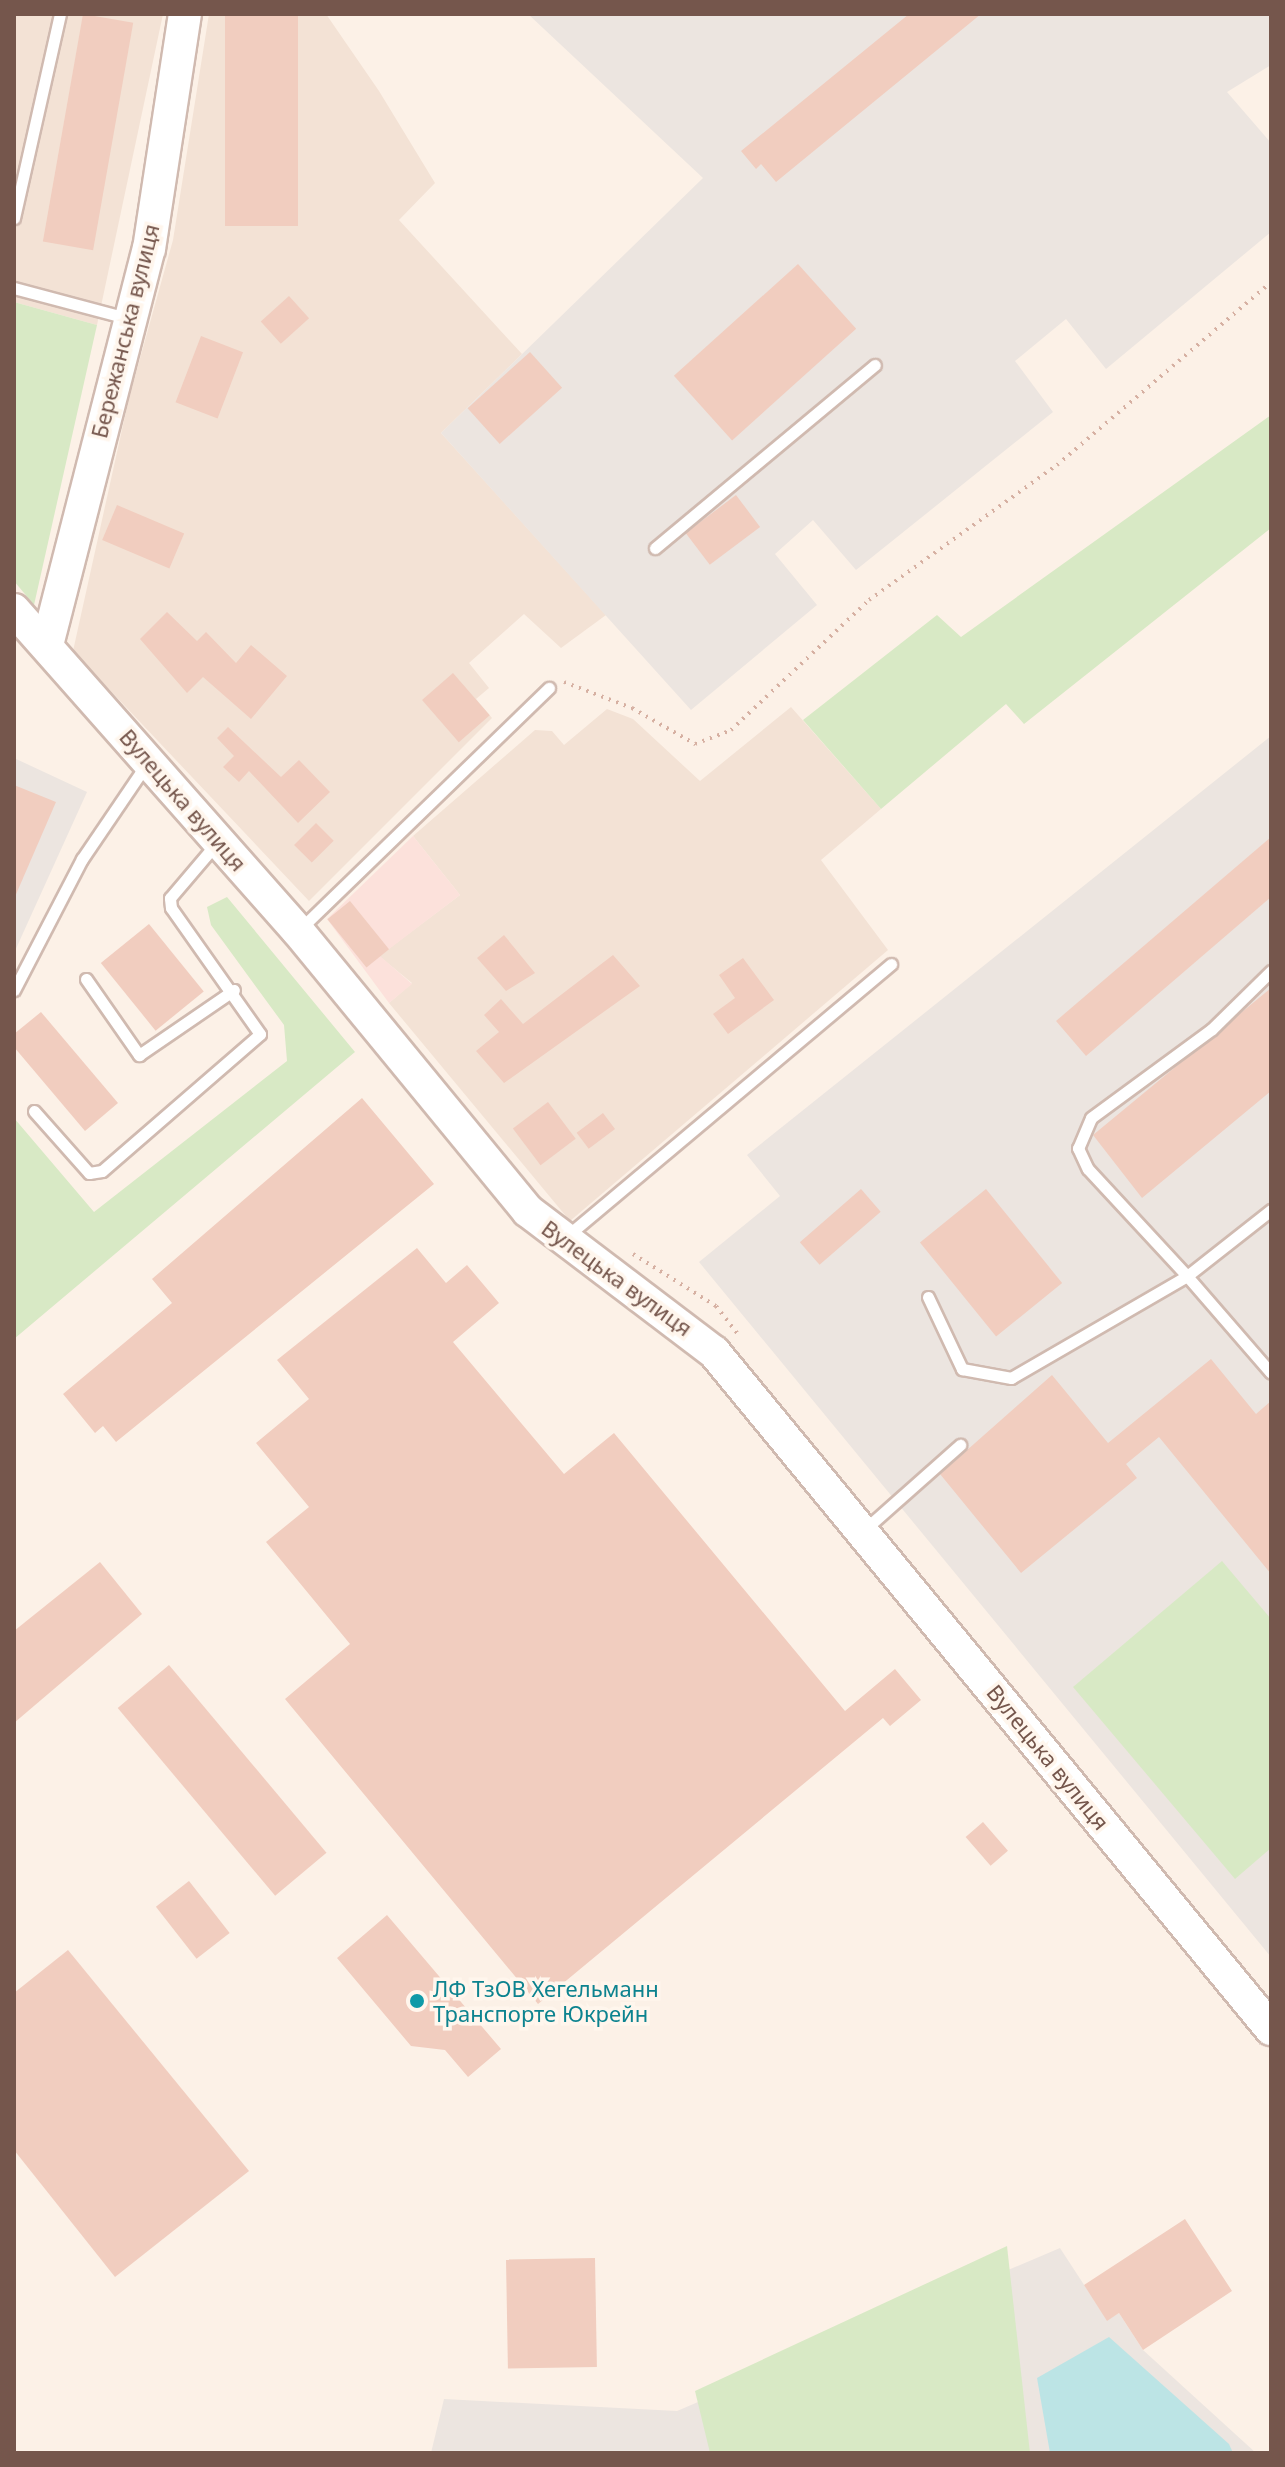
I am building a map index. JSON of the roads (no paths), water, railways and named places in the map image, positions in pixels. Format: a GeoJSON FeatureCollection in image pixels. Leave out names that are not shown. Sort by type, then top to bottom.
{"type":"FeatureCollection","features":[{"type":"Feature","properties":{"kind":"street","name":"Бережанська вулиця"},"geometry":{"type":"LineString","coordinates":[[47,645],[127,318],[149,249],[185,14]]}},
{"type":"Feature","properties":{"kind":"street","name":"Вулецька вулиця"},"geometry":{"type":"LineString","coordinates":[[14,610],[298,931],[561,1242],[681,1320],[714,1352],[1271,2029]]}},
{"type":"Feature","properties":{"kind":"lane"},"geometry":{"type":"LineString","coordinates":[[14,218],[60,14]]}},
{"type":"Feature","properties":{"kind":"lane"},"geometry":{"type":"LineString","coordinates":[[14,288],[127,318]]}},
{"type":"Feature","properties":{"kind":"lane"},"geometry":{"type":"LineString","coordinates":[[655,548],[875,365]]}},
{"type":"Feature","properties":{"kind":"lane"},"geometry":{"type":"LineString","coordinates":[[298,931],[553,684]]}},
{"type":"Feature","properties":{"kind":"lane"},"geometry":{"type":"LineString","coordinates":[[14,990],[82,859],[149,761]]}},
{"type":"Feature","properties":{"kind":"lane"},"geometry":{"type":"LineString","coordinates":[[34,1111],[89,1173],[102,1171],[260,1034],[234,990],[171,908],[170,898],[218,840]]}},
{"type":"Feature","properties":{"kind":"lane"},"geometry":{"type":"LineString","coordinates":[[561,1242],[891,964]]}},
{"type":"Feature","properties":{"kind":"lane"},"geometry":{"type":"LineString","coordinates":[[1271,971],[1212,1029],[1091,1118],[1079,1137],[1088,1169],[1271,1373]]}},
{"type":"Feature","properties":{"kind":"lane"},"geometry":{"type":"LineString","coordinates":[[86,979],[139,1055],[234,990]]}},
{"type":"Feature","properties":{"kind":"lane"},"geometry":{"type":"LineString","coordinates":[[928,1297],[962,1369],[1011,1378],[1187,1276],[1271,1210]]}},
{"type":"Feature","properties":{"kind":"lane"},"geometry":{"type":"LineString","coordinates":[[862,1531],[960,1445]]}},
{"type":"Feature","properties":{"kind":"water"},"geometry":{"type":"Polygon","coordinates":[[[1109,2337],[1229,2444],[1233,2453],[1050,2453],[1037,2378],[1109,2337]]]}},
{"type":"Feature","properties":{"kind":"place","name":"ЛФ ТзОВ Хегельманн Транспорте Юкрейн"},"geometry":{"type":"Point","coordinates":[417,2001]}}]}
